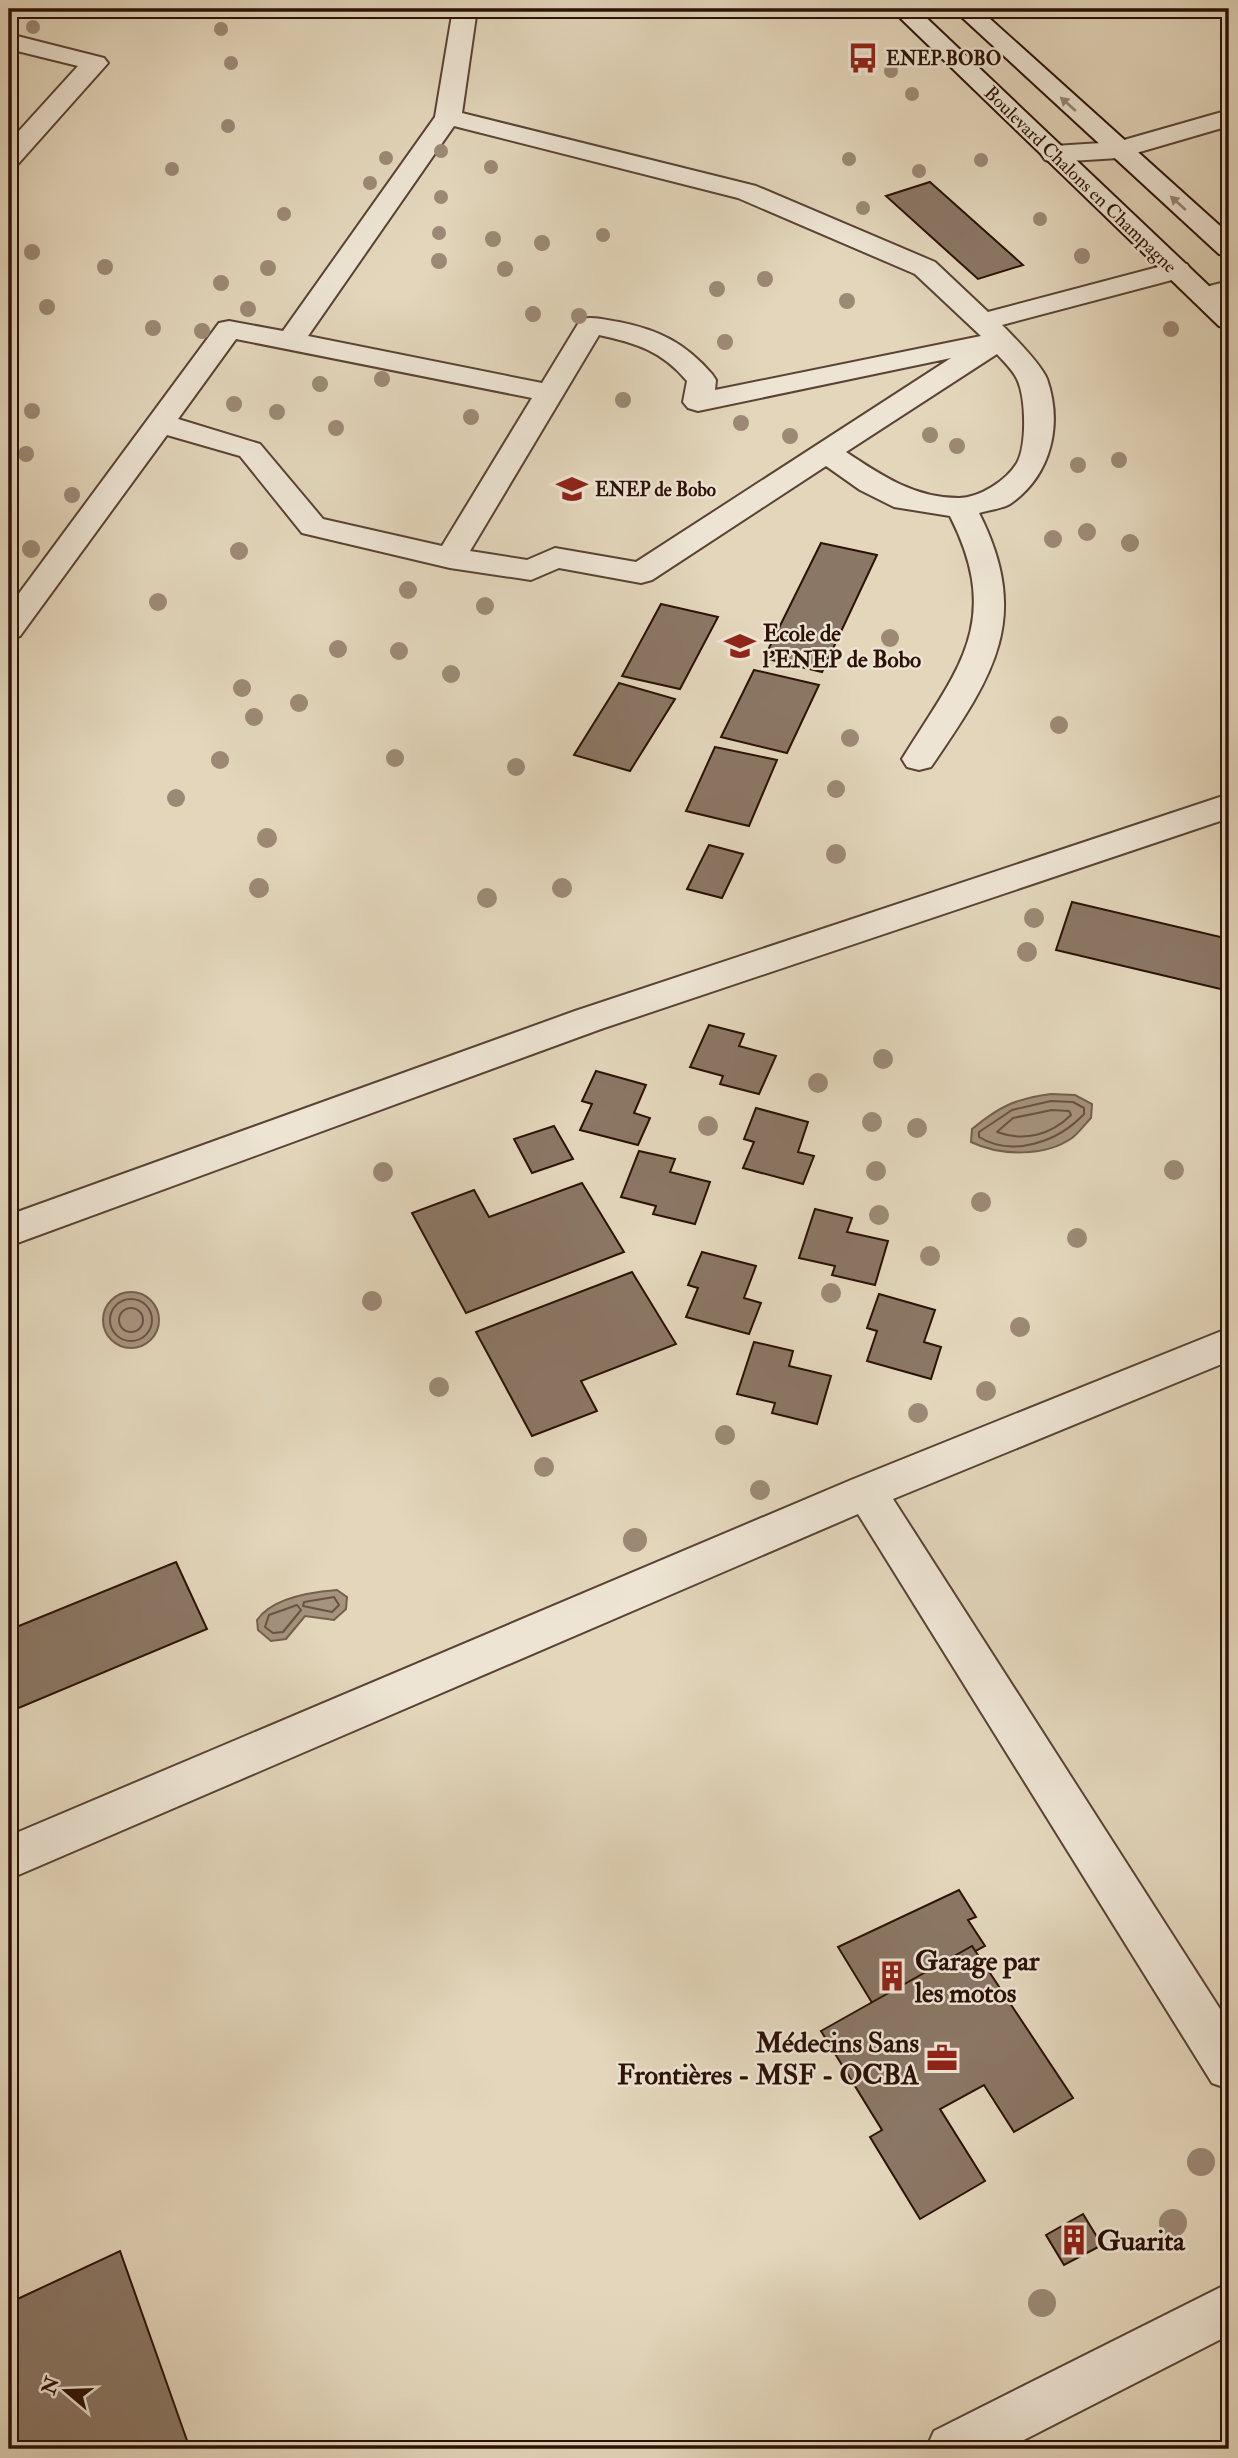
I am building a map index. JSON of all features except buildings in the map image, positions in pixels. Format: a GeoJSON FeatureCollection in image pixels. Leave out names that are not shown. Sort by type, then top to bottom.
{"type":"FeatureCollection","features":[{"type":"Feature","properties":{"kind":"street"},"geometry":{"type":"LineString","coordinates":[[291,341],[449,117],[465,9]]}},
{"type":"Feature","properties":{"kind":"street","name":"Boulevard Chalons en Champagne"},"geometry":{"type":"LineString","coordinates":[[903,9],[1177,270],[1217,293],[1229,320]]}},
{"type":"Feature","properties":{"kind":"street","name":"Boulevard Chalons en Champagne"},"geometry":{"type":"LineString","coordinates":[[965,9],[1229,248]]}},
{"type":"Feature","properties":{"kind":"street"},"geometry":{"type":"LineString","coordinates":[[9,42],[95,63],[9,158]]}},
{"type":"Feature","properties":{"kind":"street"},"geometry":{"type":"LineString","coordinates":[[449,117],[747,192],[925,268],[991,331],[1032,379],[1040,426],[1031,466],[998,498],[961,508],[905,500],[871,483],[826,452]]}},
{"type":"Feature","properties":{"kind":"street"},"geometry":{"type":"LineString","coordinates":[[1054,154],[1119,150],[1229,118]]}},
{"type":"Feature","properties":{"kind":"street"},"geometry":{"type":"LineString","coordinates":[[450,558],[591,325],[662,341],[684,357],[702,380],[698,402],[991,331],[1177,270]]}},
{"type":"Feature","properties":{"kind":"street"},"geometry":{"type":"LineString","coordinates":[[9,629],[229,328],[550,393]]}},
{"type":"Feature","properties":{"kind":"street"},"geometry":{"type":"LineString","coordinates":[[158,423],[250,450],[313,526],[450,558],[531,570],[555,558],[641,573],[826,452],[991,331]]}},
{"type":"Feature","properties":{"kind":"street"},"geometry":{"type":"LineString","coordinates":[[919,759],[971,683],[985,646],[992,603],[985,559],[961,508]]}},
{"type":"Feature","properties":{"kind":"street"},"geometry":{"type":"LineString","coordinates":[[9,1231],[588,1020],[1229,806]]}},
{"type":"Feature","properties":{"kind":"street"},"geometry":{"type":"LineString","coordinates":[[9,1858],[866,1492],[1229,1344]]}},
{"type":"Feature","properties":{"kind":"street"},"geometry":{"type":"LineString","coordinates":[[866,1492],[1229,2066]]}},
{"type":"Feature","properties":{"kind":"street"},"geometry":{"type":"LineString","coordinates":[[952,2449],[1229,2308]]}},
{"type":"Feature","properties":{"kind":"water"},"geometry":{"type":"Polygon","coordinates":[[[1051,1094],[1075,1095],[1092,1104],[1091,1118],[1072,1138],[1049,1149],[1022,1152],[995,1150],[971,1142],[972,1129],[1000,1109],[1027,1098],[1051,1094]]]}},
{"type":"Feature","properties":{"kind":"water"},"geometry":{"type":"Polygon","coordinates":[[[131,1292],[142,1294],[151,1300],[157,1309],[157,1331],[151,1340],[142,1346],[131,1348],[120,1346],[111,1340],[105,1331],[103,1320],[105,1309],[111,1300],[120,1294],[131,1292]]]}},
{"type":"Feature","properties":{"kind":"water"},"geometry":{"type":"Polygon","coordinates":[[[337,1590],[347,1597],[346,1609],[334,1620],[305,1616],[286,1639],[271,1641],[258,1630],[257,1620],[272,1606],[316,1592],[337,1590]]]}},
{"type":"Feature","properties":{"kind":"place","name":"ENEP BOBO"},"geometry":{"type":"Point","coordinates":[863,58]}},
{"type":"Feature","properties":{"kind":"place","name":"ENEP de Bobo"},"geometry":{"type":"Point","coordinates":[572,489]}},
{"type":"Feature","properties":{"kind":"place","name":"Ecole de l'ENEP de Bobo"},"geometry":{"type":"Point","coordinates":[740,646]}},
{"type":"Feature","properties":{"kind":"place","name":"Garage par les motos"},"geometry":{"type":"Point","coordinates":[892,1976]}},
{"type":"Feature","properties":{"kind":"place","name":"Médecins Sans Frontières - MSF - OCBA"},"geometry":{"type":"Point","coordinates":[942,2058]}},
{"type":"Feature","properties":{"kind":"place","name":"Guarita"},"geometry":{"type":"Point","coordinates":[1074,2240]}}]}
